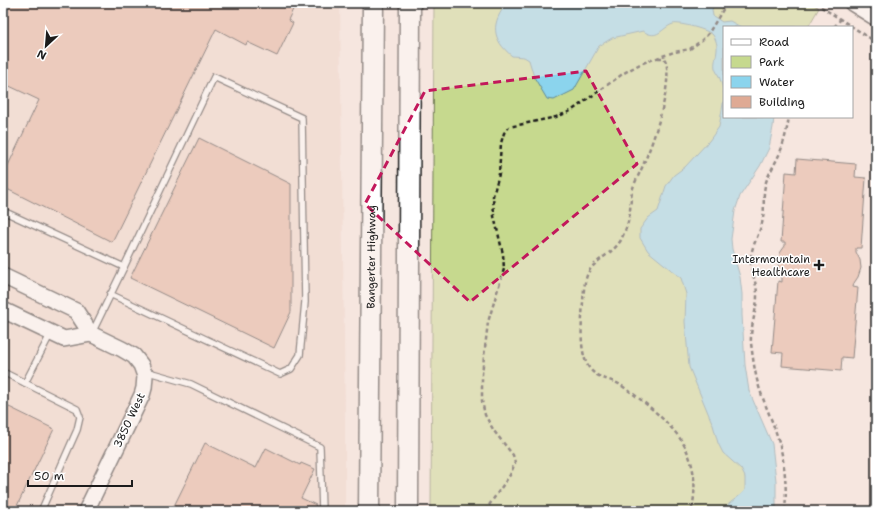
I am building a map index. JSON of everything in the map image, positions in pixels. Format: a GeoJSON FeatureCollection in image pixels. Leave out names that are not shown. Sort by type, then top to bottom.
{"type":"FeatureCollection","features":[{"type":"Feature","properties":{"kind":"highway","name":"Bangerter Highway"},"geometry":{"type":"LineString","coordinates":[[369,511],[373,3]]}},
{"type":"Feature","properties":{"kind":"highway"},"geometry":{"type":"LineString","coordinates":[[408,511],[410,3]]}},
{"type":"Feature","properties":{"kind":"street"},"geometry":{"type":"LineString","coordinates":[[852,3],[876,18]]}},
{"type":"Feature","properties":{"kind":"street"},"geometry":{"type":"LineString","coordinates":[[3,276],[76,311],[91,334],[128,352],[138,361],[143,371]]}},
{"type":"Feature","properties":{"kind":"street"},"geometry":{"type":"LineString","coordinates":[[3,310],[64,339],[91,334]]}},
{"type":"Feature","properties":{"kind":"street","name":"3850 West"},"geometry":{"type":"LineString","coordinates":[[86,511],[142,395],[145,381],[143,371]]}},
{"type":"Feature","properties":{"kind":"lane"},"geometry":{"type":"LineString","coordinates":[[91,334],[110,294],[124,267],[214,77],[302,118],[305,302],[300,355],[290,369],[280,374],[110,294]]}},
{"type":"Feature","properties":{"kind":"lane"},"geometry":{"type":"LineString","coordinates":[[3,211],[124,267]]}},
{"type":"Feature","properties":{"kind":"lane"},"geometry":{"type":"LineString","coordinates":[[25,383],[51,333]]}},
{"type":"Feature","properties":{"kind":"lane"},"geometry":{"type":"LineString","coordinates":[[143,371],[191,384],[320,447],[322,511]]}},
{"type":"Feature","properties":{"kind":"lane"},"geometry":{"type":"LineString","coordinates":[[3,372],[77,409],[80,417],[77,430],[41,511]]}},
{"type":"Feature","properties":{"kind":"path"},"geometry":{"type":"LineString","coordinates":[[485,511],[496,492],[510,475],[515,463],[513,455],[494,431],[485,415],[482,401],[482,374],[488,322],[504,269],[503,254],[494,216],[493,196],[499,174],[501,143],[504,133],[509,127],[556,117],[572,111],[624,73],[640,64],[654,58],[690,49],[708,34],[724,8],[730,3]]}},
{"type":"Feature","properties":{"kind":"path"},"geometry":{"type":"LineString","coordinates":[[815,3],[852,26]]}},
{"type":"Feature","properties":{"kind":"path"},"geometry":{"type":"LineString","coordinates":[[835,26],[841,19]]}},
{"type":"Feature","properties":{"kind":"path"},"geometry":{"type":"LineString","coordinates":[[853,27],[876,42]]}},
{"type":"Feature","properties":{"kind":"path"},"geometry":{"type":"LineString","coordinates":[[654,58],[664,58],[668,74],[660,116],[644,164],[632,189],[629,218],[626,229],[620,241],[610,252],[592,267],[586,277],[582,327],[583,347],[584,359],[596,375],[618,383],[630,392],[671,427],[686,449],[695,485],[694,502],[690,511]]}},
{"type":"Feature","properties":{"kind":"path"},"geometry":{"type":"LineString","coordinates":[[786,511],[784,468],[779,442],[760,390],[754,364],[751,341],[752,322],[756,306],[757,293],[751,269],[751,258],[753,246],[761,229],[764,216],[763,197],[766,182],[785,136],[789,118]]}},
{"type":"Feature","properties":{"kind":"highlighted area"},"geometry":{"type":"Polygon","coordinates":[[[586,71],[637,164],[470,302],[365,204],[425,91],[586,71]]]}},
{"type":"Feature","properties":{"kind":"shaded area"},"geometry":{"type":"Polygon","coordinates":[[[3,3],[340,3],[345,511],[3,511],[3,3]]]}},
{"type":"Feature","properties":{"kind":"green space"},"geometry":{"type":"Polygon","coordinates":[[[434,3],[810,3],[819,8],[809,26],[723,26],[724,118],[714,191],[749,511],[431,511],[434,3]]]}},
{"type":"Feature","properties":{"kind":"water"},"geometry":{"type":"Polygon","coordinates":[[[507,3],[714,3],[712,10],[713,16],[722,22],[730,21],[739,26],[723,26],[723,90],[715,68],[717,45],[713,35],[687,25],[673,24],[656,34],[652,35],[643,31],[612,38],[599,46],[574,90],[554,100],[547,99],[534,77],[529,60],[524,57],[512,56],[500,43],[497,37],[496,24],[507,3]]]}},
{"type":"Feature","properties":{"kind":"water"},"geometry":{"type":"Polygon","coordinates":[[[723,104],[723,118],[774,118],[769,148],[760,166],[740,196],[735,211],[731,239],[732,249],[740,277],[745,365],[749,391],[772,444],[776,481],[776,511],[723,511],[745,490],[745,477],[741,469],[723,453],[689,367],[685,322],[686,294],[681,278],[648,251],[640,238],[640,229],[648,218],[658,211],[666,186],[674,175],[685,167],[709,141],[719,127],[723,104]]]}},
{"type":"Feature","properties":{"kind":"building"},"geometry":{"type":"Polygon","coordinates":[[[3,3],[296,3],[288,20],[293,23],[277,56],[247,42],[246,45],[216,29],[112,242],[3,187],[3,176],[39,100],[3,83],[3,3]]]}},
{"type":"Feature","properties":{"kind":"building"},"geometry":{"type":"Polygon","coordinates":[[[199,138],[291,184],[291,312],[274,348],[130,278],[199,138]]]}},
{"type":"Feature","properties":{"kind":"building","name":"Intermountain Healthcare"},"geometry":{"type":"Polygon","coordinates":[[[797,159],[856,164],[855,177],[866,178],[861,248],[856,248],[861,268],[853,287],[858,288],[852,358],[842,357],[841,371],[782,366],[783,353],[772,352],[778,281],[782,282],[778,262],[780,253],[785,246],[785,242],[781,242],[786,172],[796,173],[797,159]]]}},
{"type":"Feature","properties":{"kind":"building"},"geometry":{"type":"Polygon","coordinates":[[[3,404],[54,429],[15,510],[13,511],[3,511],[3,404]]]}},
{"type":"Feature","properties":{"kind":"building"},"geometry":{"type":"Polygon","coordinates":[[[205,443],[256,468],[266,448],[300,465],[301,463],[315,469],[301,498],[316,505],[313,511],[179,511],[173,508],[205,443]]]}},
{"type":"Feature","properties":{"kind":"place","name":"Intermountain Healthcare"},"geometry":{"type":"Point","coordinates":[819,265]}}]}
